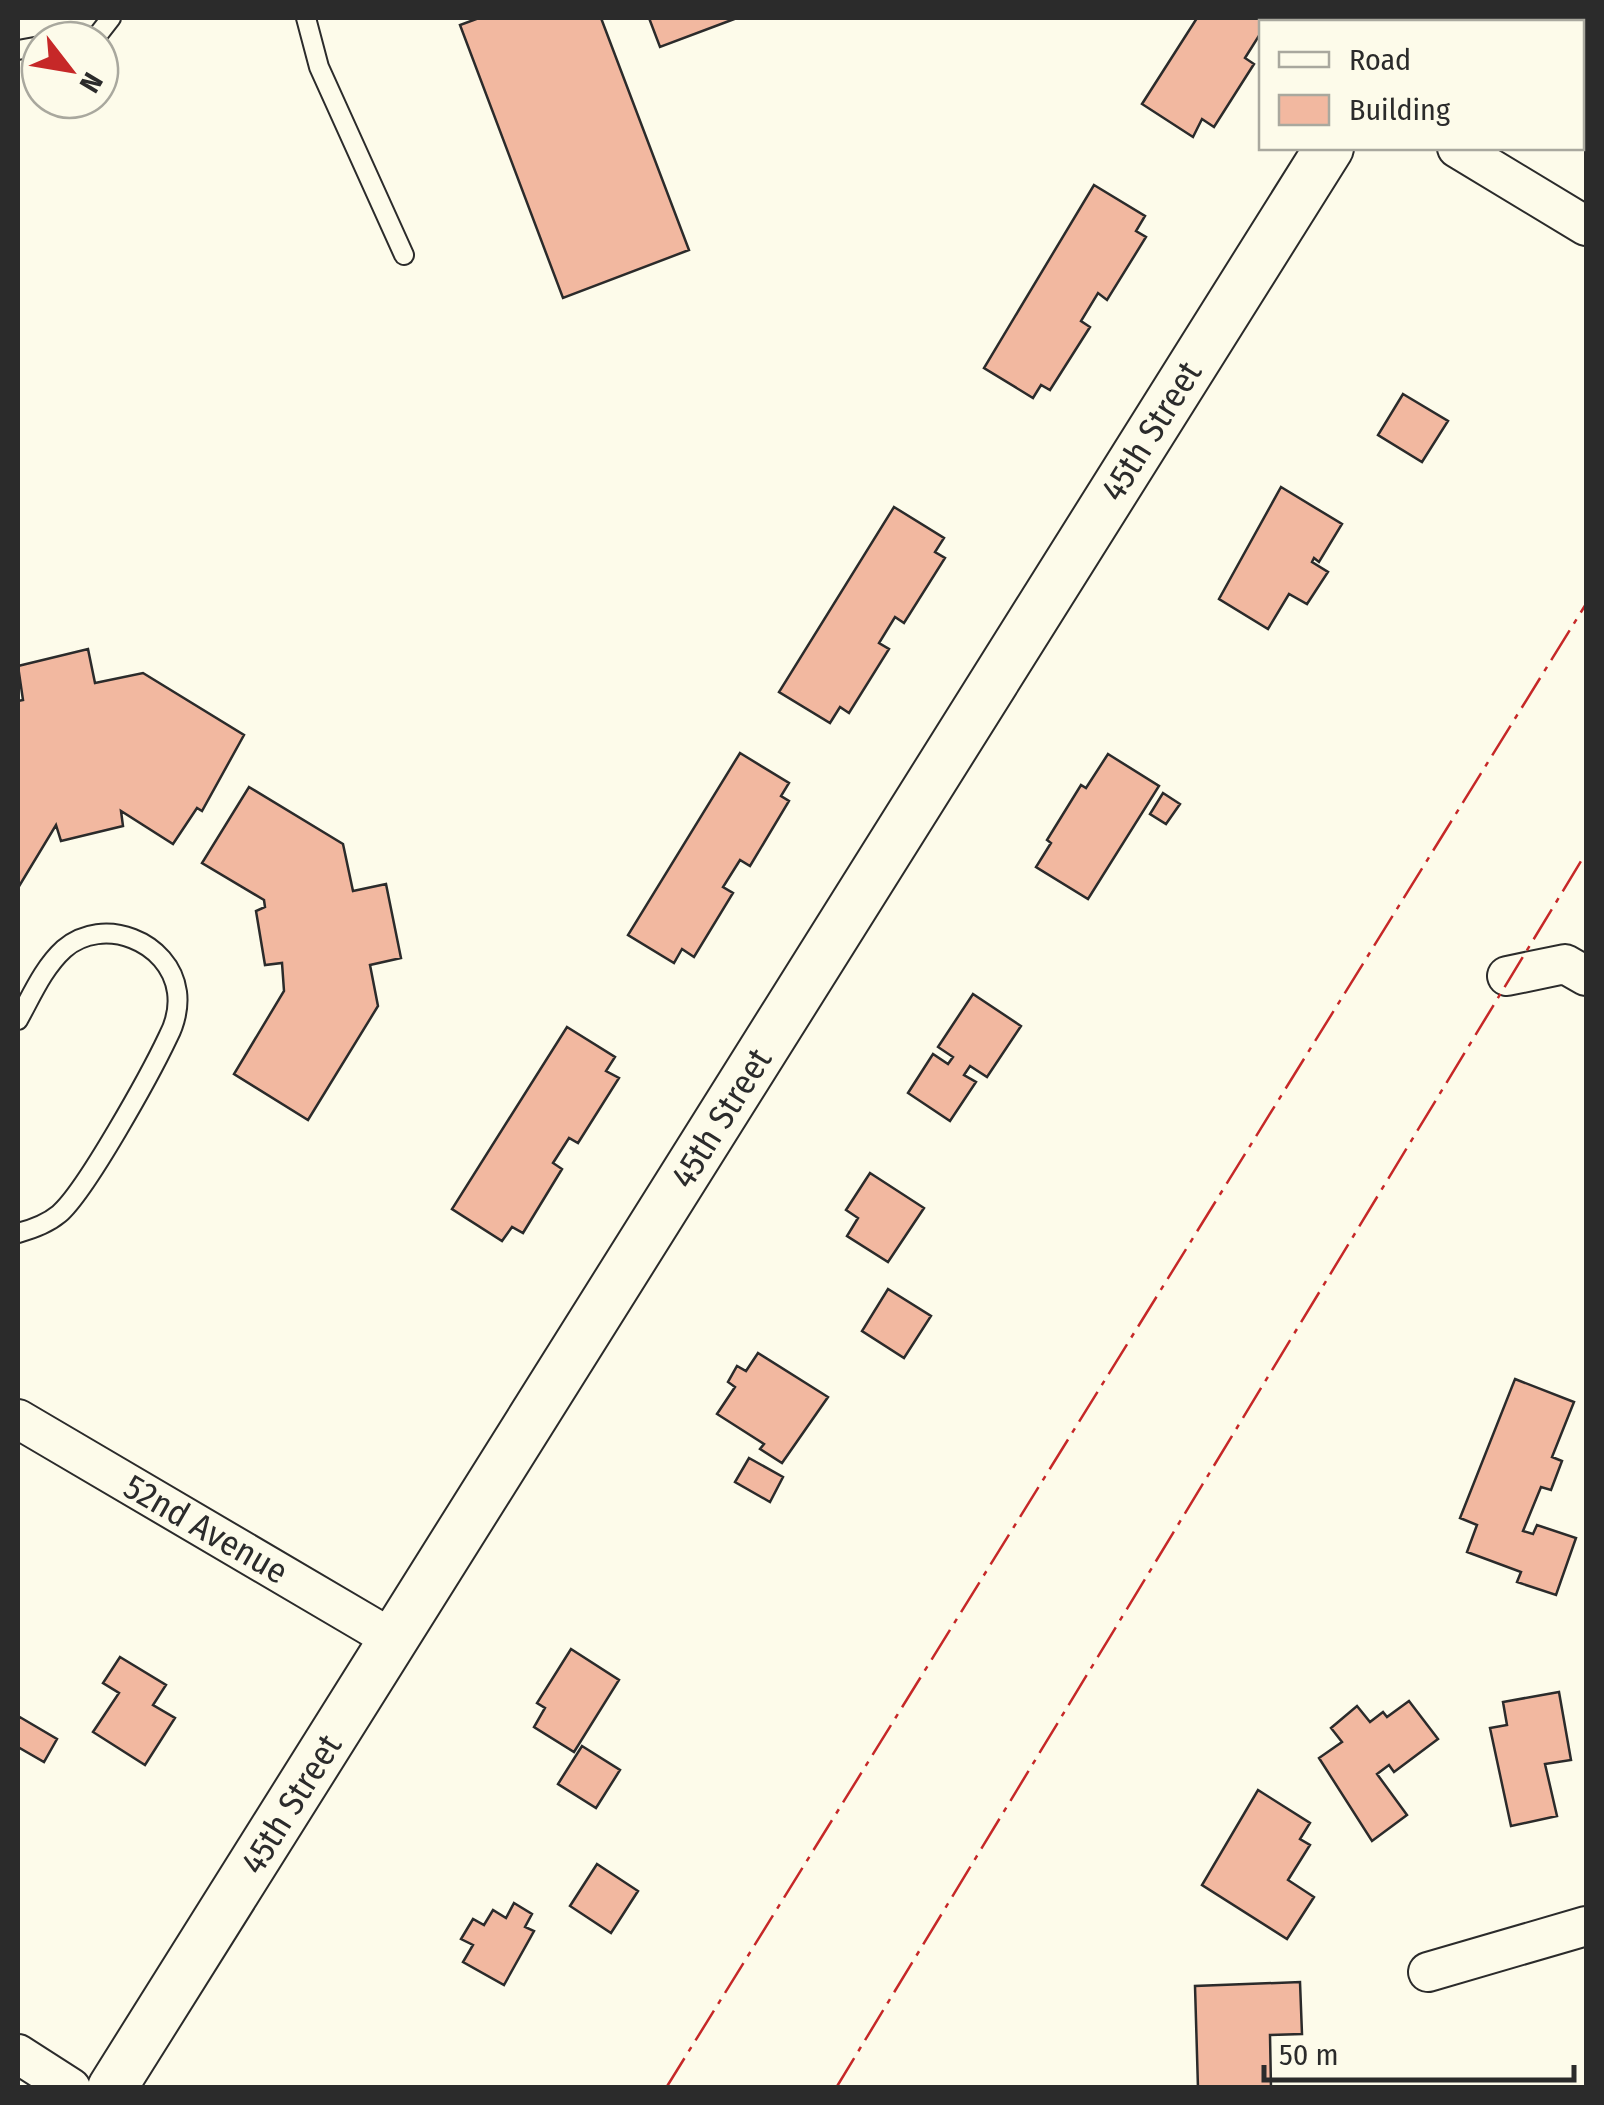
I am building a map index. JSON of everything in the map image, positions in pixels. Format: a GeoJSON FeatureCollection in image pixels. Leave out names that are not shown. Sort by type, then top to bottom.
{"type":"FeatureCollection","features":[{"type":"Feature","properties":{"kind":"street","name":"45th Street"},"geometry":{"type":"LineString","coordinates":[[112,2088],[1328,150]]}},
{"type":"Feature","properties":{"kind":"street"},"geometry":{"type":"LineString","coordinates":[[1460,150],[1586,226]]}},
{"type":"Feature","properties":{"kind":"street"},"geometry":{"type":"LineString","coordinates":[[1507,976],[1565,964],[1586,976]]}},
{"type":"Feature","properties":{"kind":"street","name":"52nd Avenue"},"geometry":{"type":"LineString","coordinates":[[18,1419],[394,1640]]}},
{"type":"Feature","properties":{"kind":"street"},"geometry":{"type":"LineString","coordinates":[[1428,1972],[1586,1926]]}},
{"type":"Feature","properties":{"kind":"street"},"geometry":{"type":"LineString","coordinates":[[18,2054],[71,2088]]}},
{"type":"Feature","properties":{"kind":"lane"},"geometry":{"type":"LineString","coordinates":[[306,18],[319,67],[404,255]]}},
{"type":"Feature","properties":{"kind":"lane"},"geometry":{"type":"LineString","coordinates":[[18,1020],[50,965],[66,947],[87,936],[110,933],[133,938],[154,950],[168,968],[176,991],[169,1036],[74,1198],[40,1226],[18,1233]]}},
{"type":"Feature","properties":{"kind":"building"},"geometry":{"type":"Polygon","coordinates":[[[479,18],[601,18],[689,250],[563,298],[460,25],[479,18]]]}},
{"type":"Feature","properties":{"kind":"building"},"geometry":{"type":"Polygon","coordinates":[[[649,18],[737,18],[660,47],[649,18]]]}},
{"type":"Feature","properties":{"kind":"building"},"geometry":{"type":"Polygon","coordinates":[[[1197,18],[1282,18],[1259,20],[1259,36],[1245,58],[1254,64],[1214,127],[1202,119],[1193,137],[1142,104],[1197,18]]]}},
{"type":"Feature","properties":{"kind":"building"},"geometry":{"type":"Polygon","coordinates":[[[1586,18],[1586,56],[1584,20],[1566,20],[1586,18]]]}},
{"type":"Feature","properties":{"kind":"building"},"geometry":{"type":"Polygon","coordinates":[[[1094,185],[1145,216],[1136,231],[1146,237],[1107,300],[1098,293],[1081,321],[1090,327],[1050,390],[1041,385],[1033,398],[984,368],[1094,185]]]}},
{"type":"Feature","properties":{"kind":"building"},"geometry":{"type":"Polygon","coordinates":[[[1403,394],[1448,421],[1422,462],[1378,435],[1403,394]]]}},
{"type":"Feature","properties":{"kind":"building"},"geometry":{"type":"Polygon","coordinates":[[[1281,487],[1342,524],[1319,562],[1314,558],[1312,562],[1328,572],[1307,604],[1289,594],[1268,629],[1219,599],[1281,487]]]}},
{"type":"Feature","properties":{"kind":"building"},"geometry":{"type":"Polygon","coordinates":[[[894,507],[944,538],[935,552],[945,558],[904,623],[895,617],[879,643],[889,649],[849,713],[840,707],[830,723],[779,692],[894,507]]]}},
{"type":"Feature","properties":{"kind":"building"},"geometry":{"type":"Polygon","coordinates":[[[88,649],[95,683],[143,673],[244,735],[202,811],[197,808],[173,844],[121,811],[123,826],[61,841],[56,825],[18,888],[18,701],[23,700],[18,666],[88,649]]]}},
{"type":"Feature","properties":{"kind":"building"},"geometry":{"type":"Polygon","coordinates":[[[740,753],[789,783],[781,796],[789,801],[750,866],[740,860],[723,887],[733,893],[694,957],[682,949],[674,963],[628,935],[740,753]]]}},
{"type":"Feature","properties":{"kind":"building"},"geometry":{"type":"Polygon","coordinates":[[[1108,754],[1159,786],[1088,899],[1036,867],[1051,843],[1047,840],[1081,785],[1086,788],[1108,754]]]}},
{"type":"Feature","properties":{"kind":"building"},"geometry":{"type":"Polygon","coordinates":[[[249,787],[343,844],[353,891],[386,884],[401,958],[370,965],[378,1006],[308,1120],[234,1074],[284,991],[282,963],[265,965],[256,911],[265,907],[264,900],[202,863],[249,787]]]}},
{"type":"Feature","properties":{"kind":"building"},"geometry":{"type":"Polygon","coordinates":[[[1163,793],[1180,804],[1166,824],[1150,814],[1163,793]]]}},
{"type":"Feature","properties":{"kind":"building"},"geometry":{"type":"Polygon","coordinates":[[[973,994],[1021,1026],[987,1077],[970,1066],[964,1075],[976,1082],[950,1121],[908,1093],[933,1054],[948,1064],[953,1057],[938,1047],[973,994]]]}},
{"type":"Feature","properties":{"kind":"building"},"geometry":{"type":"Polygon","coordinates":[[[567,1027],[615,1057],[606,1071],[619,1078],[578,1143],[569,1138],[553,1163],[562,1169],[523,1233],[512,1227],[502,1241],[452,1209],[567,1027]]]}},
{"type":"Feature","properties":{"kind":"building"},"geometry":{"type":"Polygon","coordinates":[[[870,1173],[924,1208],[888,1262],[847,1236],[858,1218],[846,1210],[870,1173]]]}},
{"type":"Feature","properties":{"kind":"building"},"geometry":{"type":"Polygon","coordinates":[[[888,1289],[931,1316],[904,1358],[862,1331],[888,1289]]]}},
{"type":"Feature","properties":{"kind":"building"},"geometry":{"type":"Polygon","coordinates":[[[758,1353],[828,1397],[782,1463],[760,1449],[764,1444],[717,1414],[735,1387],[728,1382],[737,1366],[746,1371],[758,1353]]]}},
{"type":"Feature","properties":{"kind":"building"},"geometry":{"type":"Polygon","coordinates":[[[1515,1379],[1574,1402],[1552,1457],[1562,1461],[1551,1490],[1541,1487],[1523,1531],[1533,1534],[1537,1525],[1576,1538],[1556,1595],[1517,1582],[1521,1572],[1467,1552],[1477,1525],[1460,1518],[1515,1379]]]}},
{"type":"Feature","properties":{"kind":"building"},"geometry":{"type":"Polygon","coordinates":[[[749,1458],[783,1477],[770,1502],[735,1482],[749,1458]]]}},
{"type":"Feature","properties":{"kind":"building"},"geometry":{"type":"Polygon","coordinates":[[[571,1649],[619,1680],[574,1752],[534,1727],[545,1708],[537,1703],[571,1649]]]}},
{"type":"Feature","properties":{"kind":"building"},"geometry":{"type":"Polygon","coordinates":[[[120,1657],[166,1685],[153,1705],[175,1718],[145,1765],[93,1732],[119,1693],[103,1683],[120,1657]]]}},
{"type":"Feature","properties":{"kind":"building"},"geometry":{"type":"Polygon","coordinates":[[[1559,1692],[1571,1760],[1545,1764],[1557,1816],[1511,1826],[1490,1728],[1507,1725],[1503,1702],[1559,1692]]]}},
{"type":"Feature","properties":{"kind":"building"},"geometry":{"type":"Polygon","coordinates":[[[1409,1701],[1438,1739],[1394,1772],[1389,1765],[1377,1774],[1407,1815],[1372,1841],[1319,1758],[1342,1742],[1331,1728],[1357,1706],[1370,1722],[1383,1712],[1387,1717],[1409,1701]]]}},
{"type":"Feature","properties":{"kind":"building"},"geometry":{"type":"Polygon","coordinates":[[[18,1716],[57,1739],[44,1762],[18,1747],[18,1716]]]}},
{"type":"Feature","properties":{"kind":"building"},"geometry":{"type":"Polygon","coordinates":[[[582,1746],[620,1770],[596,1808],[558,1784],[582,1746]]]}},
{"type":"Feature","properties":{"kind":"building"},"geometry":{"type":"Polygon","coordinates":[[[1258,1790],[1310,1823],[1300,1839],[1310,1845],[1288,1880],[1314,1897],[1287,1939],[1202,1885],[1258,1790]]]}},
{"type":"Feature","properties":{"kind":"building"},"geometry":{"type":"Polygon","coordinates":[[[597,1864],[638,1891],[611,1933],[570,1906],[597,1864]]]}},
{"type":"Feature","properties":{"kind":"building"},"geometry":{"type":"Polygon","coordinates":[[[514,1903],[532,1914],[525,1927],[534,1931],[504,1985],[463,1962],[473,1945],[461,1939],[473,1919],[484,1925],[493,1910],[506,1918],[514,1903]]]}},
{"type":"Feature","properties":{"kind":"building"},"geometry":{"type":"Polygon","coordinates":[[[1300,1982],[1302,2034],[1270,2035],[1271,2088],[1198,2088],[1195,1986],[1300,1982]]]}},
{"type":"Feature","properties":{"kind":"power"},"geometry":{"type":"LineString","coordinates":[[666,2088],[1586,604]]}},
{"type":"Feature","properties":{"kind":"power"},"geometry":{"type":"LineString","coordinates":[[836,2088],[1586,853]]}}]}
